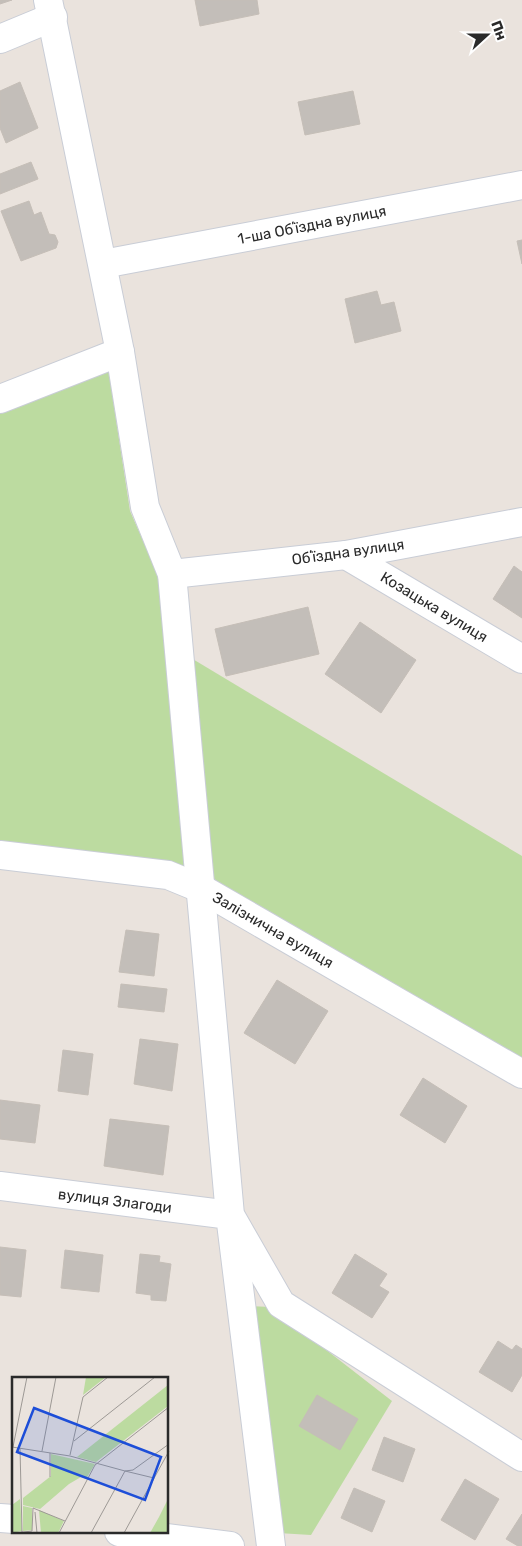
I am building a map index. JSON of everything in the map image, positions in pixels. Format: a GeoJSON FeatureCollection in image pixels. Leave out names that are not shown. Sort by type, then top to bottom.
{"type":"FeatureCollection","features":[{"type":"Feature","properties":{"kind":"street"},"geometry":{"type":"LineString","coordinates":[[0,40],[51,8],[120,352],[145,507],[172,574],[230,1215],[272,1546]]}},
{"type":"Feature","properties":{"kind":"street","name":"1-ша Обʼїздна вулиця"},"geometry":{"type":"LineString","coordinates":[[103,264],[522,185]]}},
{"type":"Feature","properties":{"kind":"street"},"geometry":{"type":"LineString","coordinates":[[0,399],[120,352]]}},
{"type":"Feature","properties":{"kind":"street","name":"Обʼїздна вулиця"},"geometry":{"type":"LineString","coordinates":[[172,574],[346,555],[522,522]]}},
{"type":"Feature","properties":{"kind":"street","name":"Козацька вулиця"},"geometry":{"type":"LineString","coordinates":[[346,555],[522,659]]}},
{"type":"Feature","properties":{"kind":"street","name":"Залізнична вулиця"},"geometry":{"type":"LineString","coordinates":[[0,855],[168,875],[202,889],[522,1074]]}},
{"type":"Feature","properties":{"kind":"street","name":"вулиця Злагоди"},"geometry":{"type":"LineString","coordinates":[[0,1186],[230,1215]]}},
{"type":"Feature","properties":{"kind":"street"},"geometry":{"type":"LineString","coordinates":[[230,1215],[281,1304],[522,1457]]}},
{"type":"Feature","properties":{"kind":"street"},"geometry":{"type":"LineString","coordinates":[[135,1534],[230,1546]]}},
{"type":"Feature","properties":{"kind":"green space"},"geometry":{"type":"Polygon","coordinates":[[[108,367],[130,511],[159,577],[187,871],[0,844],[0,409],[108,367]]]}},
{"type":"Feature","properties":{"kind":"green space"},"geometry":{"type":"Polygon","coordinates":[[[191,658],[522,856],[522,1062],[213,881],[191,658]]]}},
{"type":"Feature","properties":{"kind":"green space"},"geometry":{"type":"Polygon","coordinates":[[[251,1306],[271,1307],[392,1401],[311,1535],[278,1533],[251,1306]]]}},
{"type":"Feature","properties":{"kind":"building"},"geometry":{"type":"Polygon","coordinates":[[[0,0],[12,0],[0,4],[0,0]]]}},
{"type":"Feature","properties":{"kind":"building"},"geometry":{"type":"Polygon","coordinates":[[[195,0],[257,0],[259,14],[200,26],[195,0]]]}},
{"type":"Feature","properties":{"kind":"building"},"geometry":{"type":"Polygon","coordinates":[[[20,82],[38,128],[6,143],[0,128],[0,91],[20,82]]]}},
{"type":"Feature","properties":{"kind":"building"},"geometry":{"type":"Polygon","coordinates":[[[353,91],[360,124],[305,135],[298,102],[353,91]]]}},
{"type":"Feature","properties":{"kind":"building"},"geometry":{"type":"Polygon","coordinates":[[[31,162],[38,179],[0,194],[0,174],[31,162]]]}},
{"type":"Feature","properties":{"kind":"building"},"geometry":{"type":"Polygon","coordinates":[[[29,201],[34,215],[41,212],[49,234],[55,235],[58,242],[56,248],[21,261],[1,211],[29,201]]]}},
{"type":"Feature","properties":{"kind":"building"},"geometry":{"type":"Polygon","coordinates":[[[522,240],[522,264],[517,241],[522,240]]]}},
{"type":"Feature","properties":{"kind":"building"},"geometry":{"type":"Polygon","coordinates":[[[377,291],[381,305],[394,302],[401,331],[355,343],[345,299],[377,291]]]}},
{"type":"Feature","properties":{"kind":"building"},"geometry":{"type":"Polygon","coordinates":[[[514,566],[522,572],[522,618],[493,599],[514,566]]]}},
{"type":"Feature","properties":{"kind":"building"},"geometry":{"type":"Polygon","coordinates":[[[308,607],[319,654],[226,676],[215,629],[308,607]]]}},
{"type":"Feature","properties":{"kind":"building"},"geometry":{"type":"Polygon","coordinates":[[[360,622],[416,660],[381,713],[325,674],[360,622]]]}},
{"type":"Feature","properties":{"kind":"building"},"geometry":{"type":"Polygon","coordinates":[[[126,930],[159,934],[154,976],[119,972],[126,930]]]}},
{"type":"Feature","properties":{"kind":"building"},"geometry":{"type":"Polygon","coordinates":[[[277,980],[328,1011],[295,1064],[244,1033],[277,980]]]}},
{"type":"Feature","properties":{"kind":"building"},"geometry":{"type":"Polygon","coordinates":[[[121,984],[167,989],[164,1012],[118,1007],[121,984]]]}},
{"type":"Feature","properties":{"kind":"building"},"geometry":{"type":"Polygon","coordinates":[[[140,1039],[178,1044],[172,1091],[134,1084],[140,1039]]]}},
{"type":"Feature","properties":{"kind":"building"},"geometry":{"type":"Polygon","coordinates":[[[63,1050],[93,1054],[88,1095],[58,1091],[63,1050]]]}},
{"type":"Feature","properties":{"kind":"building"},"geometry":{"type":"Polygon","coordinates":[[[423,1078],[467,1106],[445,1143],[400,1115],[423,1078]]]}},
{"type":"Feature","properties":{"kind":"building"},"geometry":{"type":"Polygon","coordinates":[[[0,1100],[40,1105],[35,1143],[0,1139],[0,1100]]]}},
{"type":"Feature","properties":{"kind":"building"},"geometry":{"type":"Polygon","coordinates":[[[110,1119],[169,1126],[163,1175],[104,1166],[110,1119]]]}},
{"type":"Feature","properties":{"kind":"building"},"geometry":{"type":"Polygon","coordinates":[[[0,1247],[26,1250],[21,1297],[0,1295],[0,1247]]]}},
{"type":"Feature","properties":{"kind":"building"},"geometry":{"type":"Polygon","coordinates":[[[65,1250],[103,1255],[99,1292],[61,1288],[65,1250]]]}},
{"type":"Feature","properties":{"kind":"building"},"geometry":{"type":"Polygon","coordinates":[[[140,1254],[160,1256],[159,1262],[171,1264],[166,1301],[151,1300],[151,1295],[136,1293],[140,1254]]]}},
{"type":"Feature","properties":{"kind":"building"},"geometry":{"type":"Polygon","coordinates":[[[355,1254],[387,1274],[379,1286],[389,1292],[372,1318],[332,1293],[355,1254]]]}},
{"type":"Feature","properties":{"kind":"building"},"geometry":{"type":"Polygon","coordinates":[[[498,1341],[512,1350],[516,1345],[522,1349],[522,1375],[512,1392],[479,1372],[498,1341]]]}},
{"type":"Feature","properties":{"kind":"building"},"geometry":{"type":"Polygon","coordinates":[[[317,1395],[358,1419],[340,1450],[299,1426],[317,1395]]]}},
{"type":"Feature","properties":{"kind":"building"},"geometry":{"type":"Polygon","coordinates":[[[384,1437],[415,1449],[403,1482],[372,1470],[384,1437]]]}},
{"type":"Feature","properties":{"kind":"building"},"geometry":{"type":"Polygon","coordinates":[[[465,1479],[499,1499],[475,1540],[441,1520],[465,1479]]]}},
{"type":"Feature","properties":{"kind":"building"},"geometry":{"type":"Polygon","coordinates":[[[354,1488],[385,1501],[372,1532],[341,1518],[354,1488]]]}},
{"type":"Feature","properties":{"kind":"building"},"geometry":{"type":"Polygon","coordinates":[[[522,1514],[522,1546],[518,1546],[506,1539],[522,1514]]]}}]}
